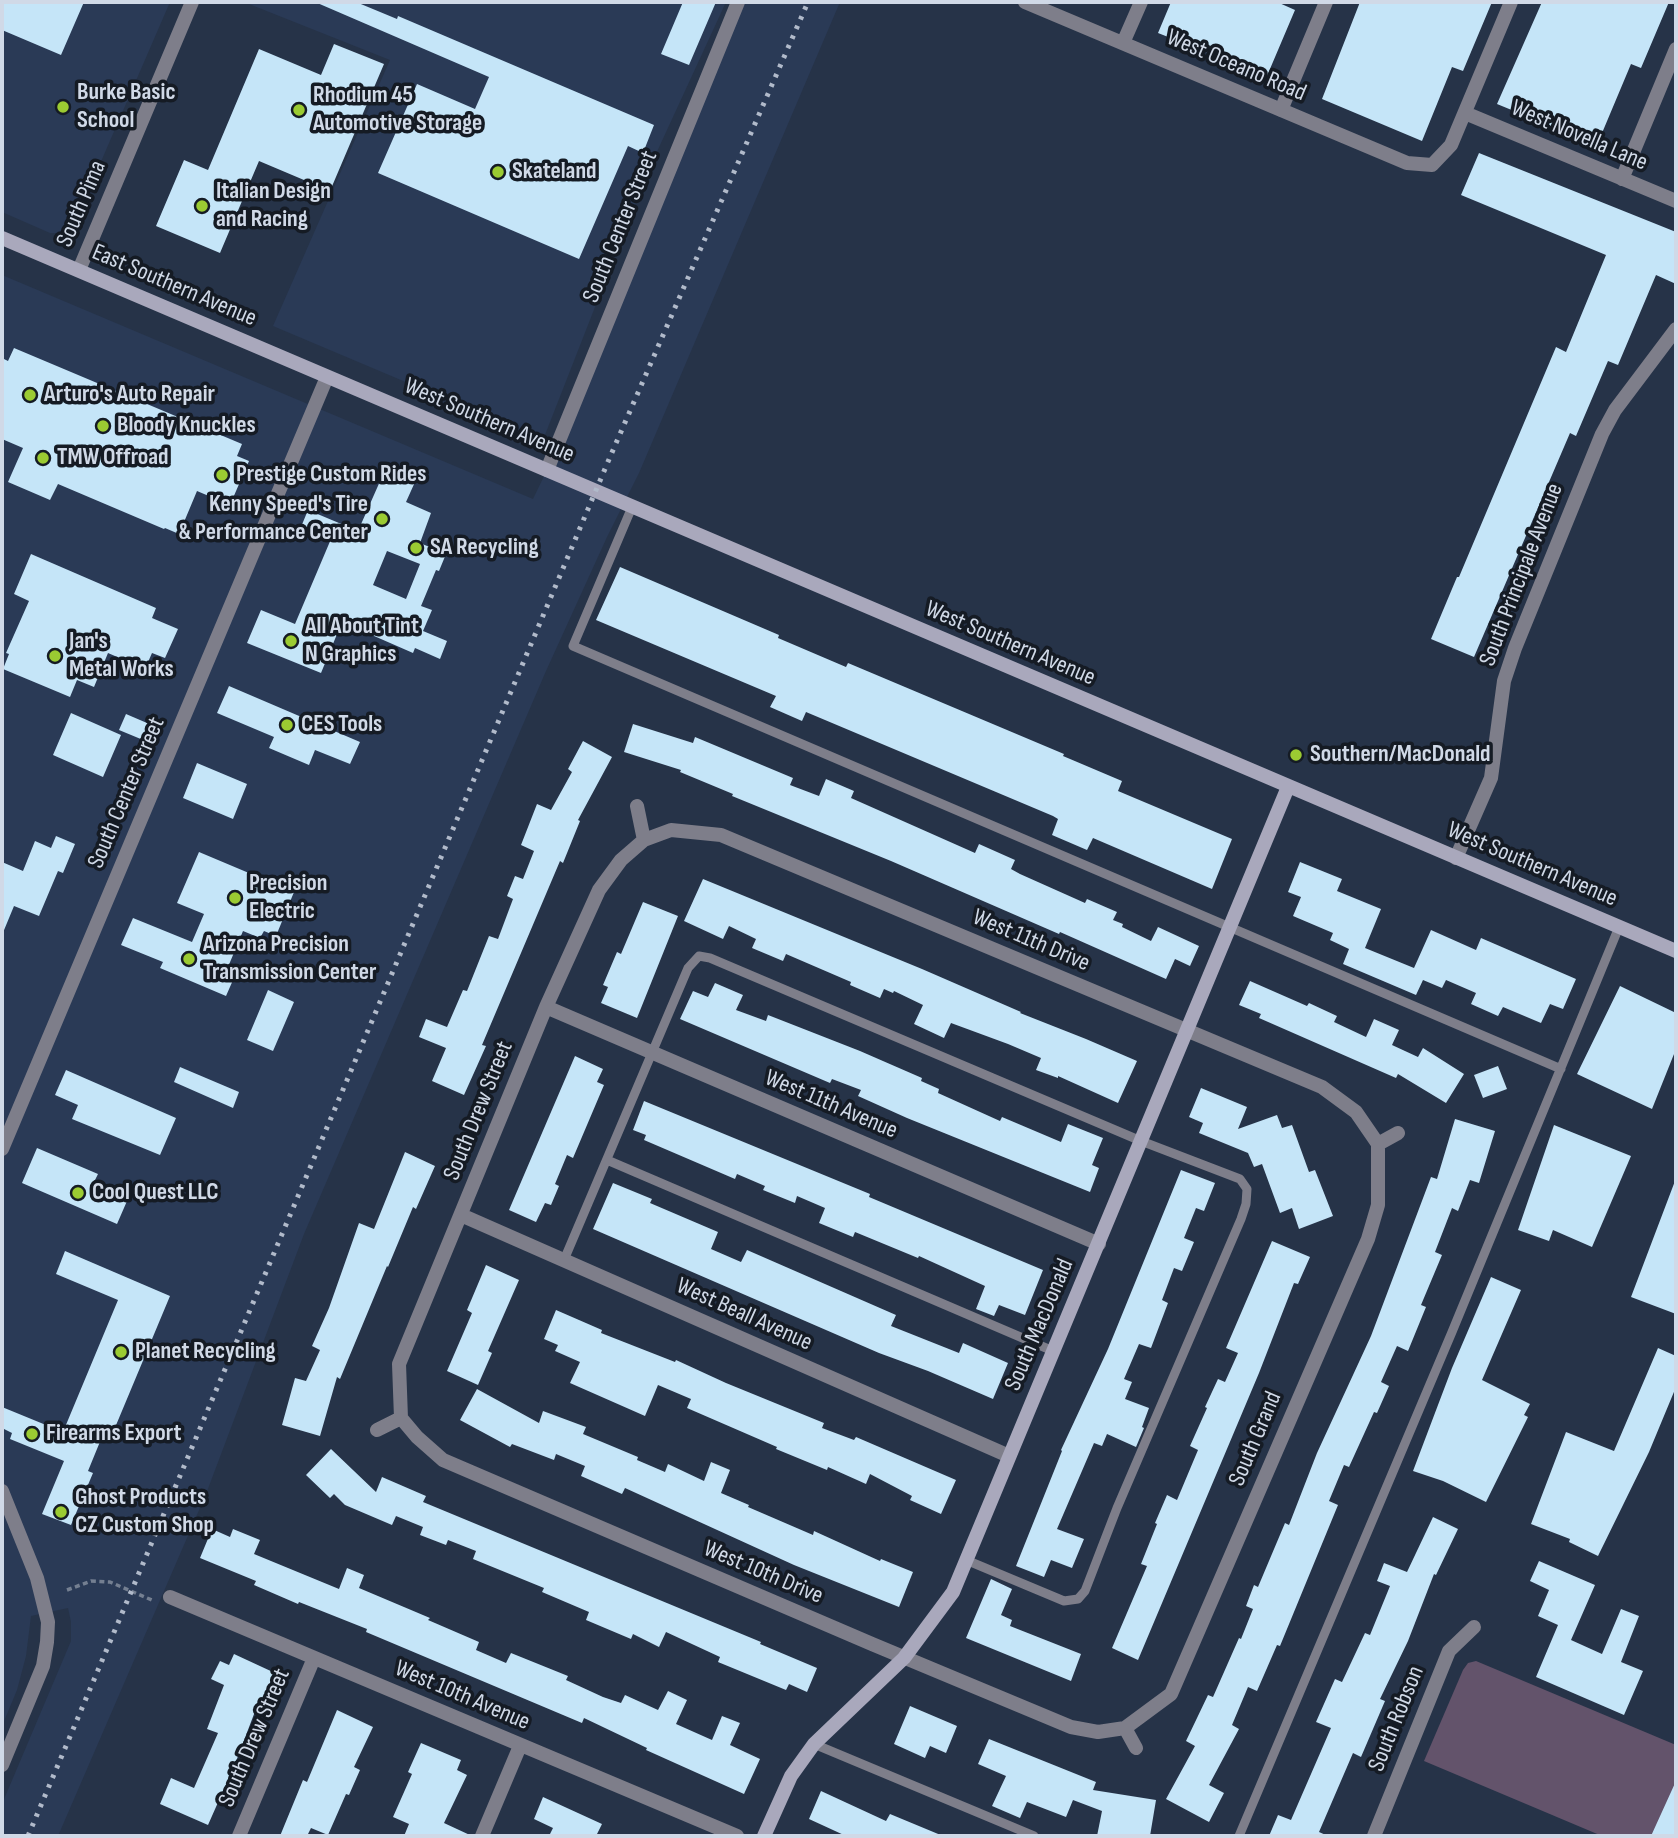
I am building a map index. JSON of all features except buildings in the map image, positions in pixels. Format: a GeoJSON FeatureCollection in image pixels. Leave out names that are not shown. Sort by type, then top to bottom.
{"type":"FeatureCollection","features":[{"type":"Feature","properties":{"kind":"main road","name":"East Southern Avenue"},"geometry":{"type":"LineString","coordinates":[[2,238],[327,377]]}},
{"type":"Feature","properties":{"kind":"main road","name":"West Southern Avenue"},"geometry":{"type":"LineString","coordinates":[[327,377],[1676,951]]}},
{"type":"Feature","properties":{"kind":"main road","name":"South MacDonald"},"geometry":{"type":"LineString","coordinates":[[764,1836],[791,1776],[814,1744],[904,1658],[953,1592],[1288,787]]}},
{"type":"Feature","properties":{"kind":"street","name":"South Pima"},"geometry":{"type":"LineString","coordinates":[[79,270],[192,2]]}},
{"type":"Feature","properties":{"kind":"street","name":"South Center Street"},"geometry":{"type":"LineString","coordinates":[[547,470],[738,2]]}},
{"type":"Feature","properties":{"kind":"street","name":"West Oceano Road"},"geometry":{"type":"LineString","coordinates":[[1024,2],[1406,163],[1432,165],[1451,145],[1465,113]]}},
{"type":"Feature","properties":{"kind":"street"},"geometry":{"type":"LineString","coordinates":[[1123,43],[1141,2]]}},
{"type":"Feature","properties":{"kind":"street"},"geometry":{"type":"LineString","coordinates":[[1281,110],[1326,2]]}},
{"type":"Feature","properties":{"kind":"street"},"geometry":{"type":"LineString","coordinates":[[1465,113],[1511,2]]}},
{"type":"Feature","properties":{"kind":"street"},"geometry":{"type":"LineString","coordinates":[[1622,179],[1676,49]]}},
{"type":"Feature","properties":{"kind":"street","name":"West Novella Lane"},"geometry":{"type":"LineString","coordinates":[[1465,113],[1676,201]]}},
{"type":"Feature","properties":{"kind":"street","name":"South Principale Avenue"},"geometry":{"type":"LineString","coordinates":[[1456,858],[1491,778],[1504,681],[1514,648],[1602,434],[1615,410],[1676,329]]}},
{"type":"Feature","properties":{"kind":"street","name":"South Center Street"},"geometry":{"type":"LineString","coordinates":[[2,1149],[327,377]]}},
{"type":"Feature","properties":{"kind":"street"},"geometry":{"type":"LineString","coordinates":[[637,806],[644,840]]}},
{"type":"Feature","properties":{"kind":"street","name":"West 11th Drive"},"geometry":{"type":"LineString","coordinates":[[644,840],[671,830],[721,835],[1322,1087],[1356,1112],[1378,1144]]}},
{"type":"Feature","properties":{"kind":"street","name":"South Drew Street"},"geometry":{"type":"LineString","coordinates":[[401,1418],[399,1364],[546,1007],[599,890],[621,860],[644,840]]}},
{"type":"Feature","properties":{"kind":"street","name":"West 11th Avenue"},"geometry":{"type":"LineString","coordinates":[[546,1007],[1099,1244]]}},
{"type":"Feature","properties":{"kind":"street"},"geometry":{"type":"LineString","coordinates":[[1378,1144],[1398,1133]]}},
{"type":"Feature","properties":{"kind":"street","name":"South Grand"},"geometry":{"type":"LineString","coordinates":[[1125,1728],[1171,1694],[1363,1252],[1378,1205],[1378,1144]]}},
{"type":"Feature","properties":{"kind":"street","name":"West Beall Avenue"},"geometry":{"type":"LineString","coordinates":[[461,1215],[1009,1456]]}},
{"type":"Feature","properties":{"kind":"street"},"geometry":{"type":"LineString","coordinates":[[377,1430],[401,1418]]}},
{"type":"Feature","properties":{"kind":"street","name":"West 10th Drive"},"geometry":{"type":"LineString","coordinates":[[401,1418],[417,1437],[443,1460],[904,1658],[1071,1727],[1098,1732],[1125,1728]]}},
{"type":"Feature","properties":{"kind":"street"},"geometry":{"type":"LineString","coordinates":[[2,1494],[37,1578],[48,1622],[43,1666],[2,1765]]}},
{"type":"Feature","properties":{"kind":"street","name":"West 10th Avenue"},"geometry":{"type":"LineString","coordinates":[[163,1600],[314,1658],[737,1836]]}},
{"type":"Feature","properties":{"kind":"street","name":"South Robson"},"geometry":{"type":"LineString","coordinates":[[1374,1836],[1449,1651],[1474,1627]]}},
{"type":"Feature","properties":{"kind":"street","name":"South Drew Street"},"geometry":{"type":"LineString","coordinates":[[239,1836],[314,1658]]}},
{"type":"Feature","properties":{"kind":"street"},"geometry":{"type":"LineString","coordinates":[[1125,1728],[1136,1748]]}},
{"type":"Feature","properties":{"kind":"street"},"geometry":{"type":"LineString","coordinates":[[482,1836],[520,1746]]}},
{"type":"Feature","properties":{"kind":"lane"},"geometry":{"type":"LineString","coordinates":[[632,507],[573,646],[1561,1069]]}},
{"type":"Feature","properties":{"kind":"lane"},"geometry":{"type":"LineString","coordinates":[[1239,1836],[1619,927]]}},
{"type":"Feature","properties":{"kind":"lane"},"geometry":{"type":"LineString","coordinates":[[564,1260],[688,968],[699,956],[710,958],[1141,1141],[1240,1179],[1247,1189],[1241,1219],[1117,1508],[1085,1591],[1078,1598],[1064,1601],[966,1560]]}},
{"type":"Feature","properties":{"kind":"lane"},"geometry":{"type":"LineString","coordinates":[[607,1160],[1053,1350]]}},
{"type":"Feature","properties":{"kind":"lane"},"geometry":{"type":"LineString","coordinates":[[814,1744],[1034,1836]]}},
{"type":"Feature","properties":{"kind":"path"},"geometry":{"type":"LineString","coordinates":[[67,1590],[92,1581],[110,1581],[163,1600]]}},
{"type":"Feature","properties":{"kind":"shaded area","name":"Burke Basic School"},"geometry":{"type":"Polygon","coordinates":[[[2,2],[170,2],[74,224],[58,233],[50,233],[2,212],[2,2]]]}},
{"type":"Feature","properties":{"kind":"shaded area"},"geometry":{"type":"Polygon","coordinates":[[[244,2],[726,2],[649,169],[543,440],[273,326],[390,60],[244,2]]]}},
{"type":"Feature","properties":{"kind":"shaded area"},"geometry":{"type":"Polygon","coordinates":[[[741,2],[840,2],[639,473],[546,671],[304,1234],[206,1494],[58,1836],[2,1836],[2,1804],[71,1641],[71,1622],[68,1608],[31,1616],[26,1656],[17,1690],[2,1726],[2,275],[533,499],[741,2]]]}},
{"type":"Feature","properties":{"kind":"shaded area"},"geometry":{"type":"Polygon","coordinates":[[[1476,1661],[1676,1745],[1676,1836],[1602,1836],[1424,1761],[1463,1670],[1468,1663],[1476,1661]]]}},
{"type":"Feature","properties":{"kind":"railway"},"geometry":{"type":"LineString","coordinates":[[28,1836],[610,457],[808,2]]}},
{"type":"Feature","properties":{"kind":"place","name":"Burke Basic School"},"geometry":{"type":"Point","coordinates":[63,107]}},
{"type":"Feature","properties":{"kind":"place","name":"Rhodium 45 Automotive Storage"},"geometry":{"type":"Point","coordinates":[299,110]}},
{"type":"Feature","properties":{"kind":"place","name":"Skateland"},"geometry":{"type":"Point","coordinates":[498,172]}},
{"type":"Feature","properties":{"kind":"place","name":"Italian Design and Racing"},"geometry":{"type":"Point","coordinates":[202,206]}},
{"type":"Feature","properties":{"kind":"place","name":"Arturo's Auto Repair"},"geometry":{"type":"Point","coordinates":[30,395]}},
{"type":"Feature","properties":{"kind":"place","name":"Bloody Knuckles"},"geometry":{"type":"Point","coordinates":[103,426]}},
{"type":"Feature","properties":{"kind":"place","name":"TMW Offroad"},"geometry":{"type":"Point","coordinates":[43,458]}},
{"type":"Feature","properties":{"kind":"place","name":"Prestige Custom Rides"},"geometry":{"type":"Point","coordinates":[222,475]}},
{"type":"Feature","properties":{"kind":"place","name":"Kenny Speed's Tire & Performance Center"},"geometry":{"type":"Point","coordinates":[382,519]}},
{"type":"Feature","properties":{"kind":"place","name":"SA Recycling"},"geometry":{"type":"Point","coordinates":[416,548]}},
{"type":"Feature","properties":{"kind":"place","name":"All About Tint N Graphics"},"geometry":{"type":"Point","coordinates":[291,641]}},
{"type":"Feature","properties":{"kind":"place","name":"Jan's Metal Works"},"geometry":{"type":"Point","coordinates":[55,656]}},
{"type":"Feature","properties":{"kind":"place","name":"CES Tools"},"geometry":{"type":"Point","coordinates":[287,725]}},
{"type":"Feature","properties":{"kind":"place","name":"Southern/MacDonald"},"geometry":{"type":"Point","coordinates":[1296,755]}},
{"type":"Feature","properties":{"kind":"place","name":"Precision Electric"},"geometry":{"type":"Point","coordinates":[235,898]}},
{"type":"Feature","properties":{"kind":"place","name":"Arizona Precision Transmission Center"},"geometry":{"type":"Point","coordinates":[189,959]}},
{"type":"Feature","properties":{"kind":"place","name":"Cool Quest LLC"},"geometry":{"type":"Point","coordinates":[78,1193]}},
{"type":"Feature","properties":{"kind":"place","name":"Planet Recycling"},"geometry":{"type":"Point","coordinates":[121,1352]}},
{"type":"Feature","properties":{"kind":"place","name":"Firearms Export"},"geometry":{"type":"Point","coordinates":[32,1434]}},
{"type":"Feature","properties":{"kind":"place","name":"Ghost Products CZ Custom Shop"},"geometry":{"type":"Point","coordinates":[61,1512]}}]}
